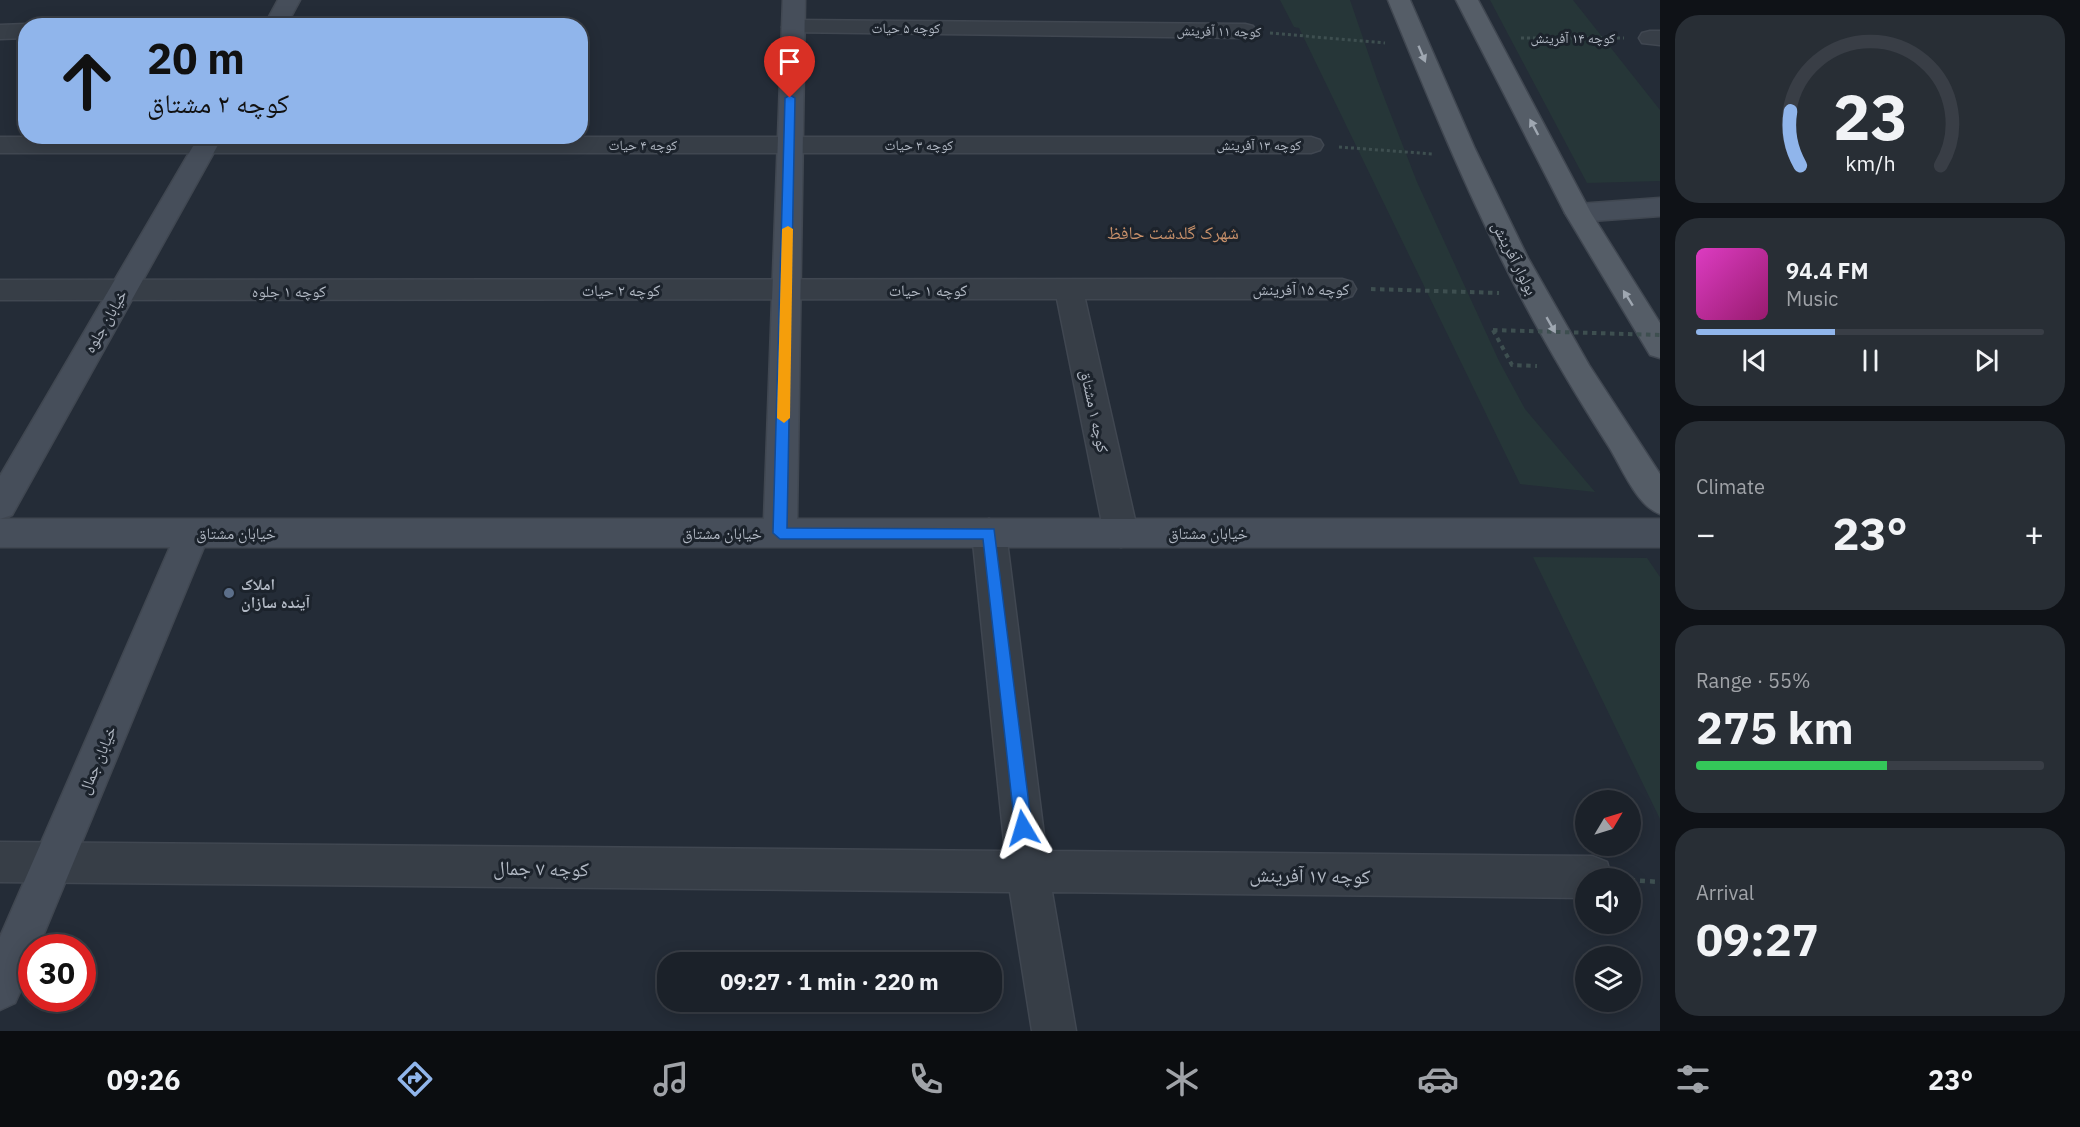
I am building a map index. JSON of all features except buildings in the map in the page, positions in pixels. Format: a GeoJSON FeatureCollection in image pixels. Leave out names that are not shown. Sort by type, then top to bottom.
{"type":"FeatureCollection","features":[{"type":"Feature","properties":{"kind":"main road","name":"بولوار آفرینش"},"geometry":{"type":"LineString","coordinates":[[1400,0],[1467,157],[1533,293],[1599,410],[1660,500]]}},
{"type":"Feature","properties":{"kind":"main road"},"geometry":{"type":"LineString","coordinates":[[1467,0],[1578,213],[1660,347]]}},
{"type":"Feature","properties":{"kind":"street"},"geometry":{"type":"LineString","coordinates":[[279,18],[289,0]]}},
{"type":"Feature","properties":{"kind":"street"},"geometry":{"type":"LineString","coordinates":[[780,533],[787,290],[788,145],[794,0]]}},
{"type":"Feature","properties":{"kind":"street","name":"کوچه ۵ حیات"},"geometry":{"type":"LineString","coordinates":[[793,27],[1018,29]]}},
{"type":"Feature","properties":{"kind":"street","name":"کوچه ۱۱ آفرینش"},"geometry":{"type":"LineString","coordinates":[[1018,29],[1245,31]]}},
{"type":"Feature","properties":{"kind":"street"},"geometry":{"type":"LineString","coordinates":[[0,32],[18,31]]}},
{"type":"Feature","properties":{"kind":"street","name":"کوچه ۴ حیات"},"geometry":{"type":"LineString","coordinates":[[0,145],[52,144]]}},
{"type":"Feature","properties":{"kind":"street","name":"خیابان جلوه"},"geometry":{"type":"LineString","coordinates":[[0,505],[206,144]]}},
{"type":"Feature","properties":{"kind":"street","name":"کوچه ۴ حیات"},"geometry":{"type":"LineString","coordinates":[[426,144],[788,145]]}},
{"type":"Feature","properties":{"kind":"street","name":"کوچه ۳ حیات"},"geometry":{"type":"LineString","coordinates":[[788,145],[1050,145]]}},
{"type":"Feature","properties":{"kind":"street","name":"کوچه ۱۳ آفرینش"},"geometry":{"type":"LineString","coordinates":[[1050,145],[1311,145]]}},
{"type":"Feature","properties":{"kind":"street"},"geometry":{"type":"LineString","coordinates":[[1578,213],[1660,207]]}},
{"type":"Feature","properties":{"kind":"street","name":"کوچه ۱۵ آفرینش"},"geometry":{"type":"LineString","coordinates":[[1070,289],[1342,288]]}},
{"type":"Feature","properties":{"kind":"street","name":"کوچه ۱ حیات"},"geometry":{"type":"LineString","coordinates":[[787,290],[1070,289]]}},
{"type":"Feature","properties":{"kind":"street","name":"کوچه ۱ مشتاق"},"geometry":{"type":"LineString","coordinates":[[1070,289],[1121,533]]}},
{"type":"Feature","properties":{"kind":"street","name":"کوچه ۱ جلوه"},"geometry":{"type":"LineString","coordinates":[[0,290],[455,290]]}},
{"type":"Feature","properties":{"kind":"street","name":"کوچه ۲ حیات"},"geometry":{"type":"LineString","coordinates":[[455,290],[787,290]]}},
{"type":"Feature","properties":{"kind":"street","name":"خیابان مشتاق"},"geometry":{"type":"LineString","coordinates":[[0,533],[1660,533]]}},
{"type":"Feature","properties":{"kind":"street","name":"خیابان جمال"},"geometry":{"type":"LineString","coordinates":[[0,988],[193,533]]}},
{"type":"Feature","properties":{"kind":"street"},"geometry":{"type":"LineString","coordinates":[[989,533],[1028,872],[1054,1031]]}},
{"type":"Feature","properties":{"kind":"street","name":"کوچه ۷ جمال"},"geometry":{"type":"LineString","coordinates":[[0,862],[1028,872]]}},
{"type":"Feature","properties":{"kind":"street","name":"کوچه ۱۷ آفرینش"},"geometry":{"type":"LineString","coordinates":[[1028,872],[1575,879]]}},
{"type":"Feature","properties":{"kind":"path","name":"کوچه ۱۱ آفرینش"},"geometry":{"type":"LineString","coordinates":[[1245,31],[1419,45]]}},
{"type":"Feature","properties":{"kind":"path","name":"کوچه ۱۴ آفرینش"},"geometry":{"type":"LineString","coordinates":[[1487,38],[1655,38]]}},
{"type":"Feature","properties":{"kind":"path","name":"کوچه ۱۳ آفرینش"},"geometry":{"type":"LineString","coordinates":[[1311,145],[1467,157]]}},
{"type":"Feature","properties":{"kind":"path","name":"کوچه ۱۵ آفرینش"},"geometry":{"type":"LineString","coordinates":[[1342,288],[1533,293]]}},
{"type":"Feature","properties":{"kind":"path"},"geometry":{"type":"LineString","coordinates":[[1512,365],[1493,330],[1660,334]]}},
{"type":"Feature","properties":{"kind":"path"},"geometry":{"type":"LineString","coordinates":[[1641,881],[1660,882]]}},
{"type":"Feature","properties":{"kind":"shaded area"},"geometry":{"type":"Polygon","coordinates":[[[1280,0],[1350,0],[1377,79],[1417,182],[1499,361],[1525,409],[1595,492],[1520,484],[1299,28],[1294,27],[1280,0]]]}},
{"type":"Feature","properties":{"kind":"shaded area"},"geometry":{"type":"Polygon","coordinates":[[[1490,0],[1573,0],[1660,110],[1660,181],[1587,183],[1490,0]]]}},
{"type":"Feature","properties":{"kind":"shaded area"},"geometry":{"type":"Polygon","coordinates":[[[1533,557],[1647,558],[1660,577],[1660,819],[1533,557]]]}},
{"type":"Feature","properties":{"kind":"slow traffic"},"geometry":{"type":"LineString","coordinates":[[784,418],[788,229]]}},
{"type":"Feature","properties":{"kind":"place","name":"املاک آینده سازان"},"geometry":{"type":"Point","coordinates":[229,593]}},
{"type":"Feature","properties":{"kind":"district","name":"شهرک گلدشت حافظ"},"geometry":{"type":"Point","coordinates":[1173,232]}},
{"type":"Feature","properties":{"kind":"route"},"geometry":{"type":"LineString","coordinates":[[790,98],[780,533],[989,533],[1023,828]]}}]}
